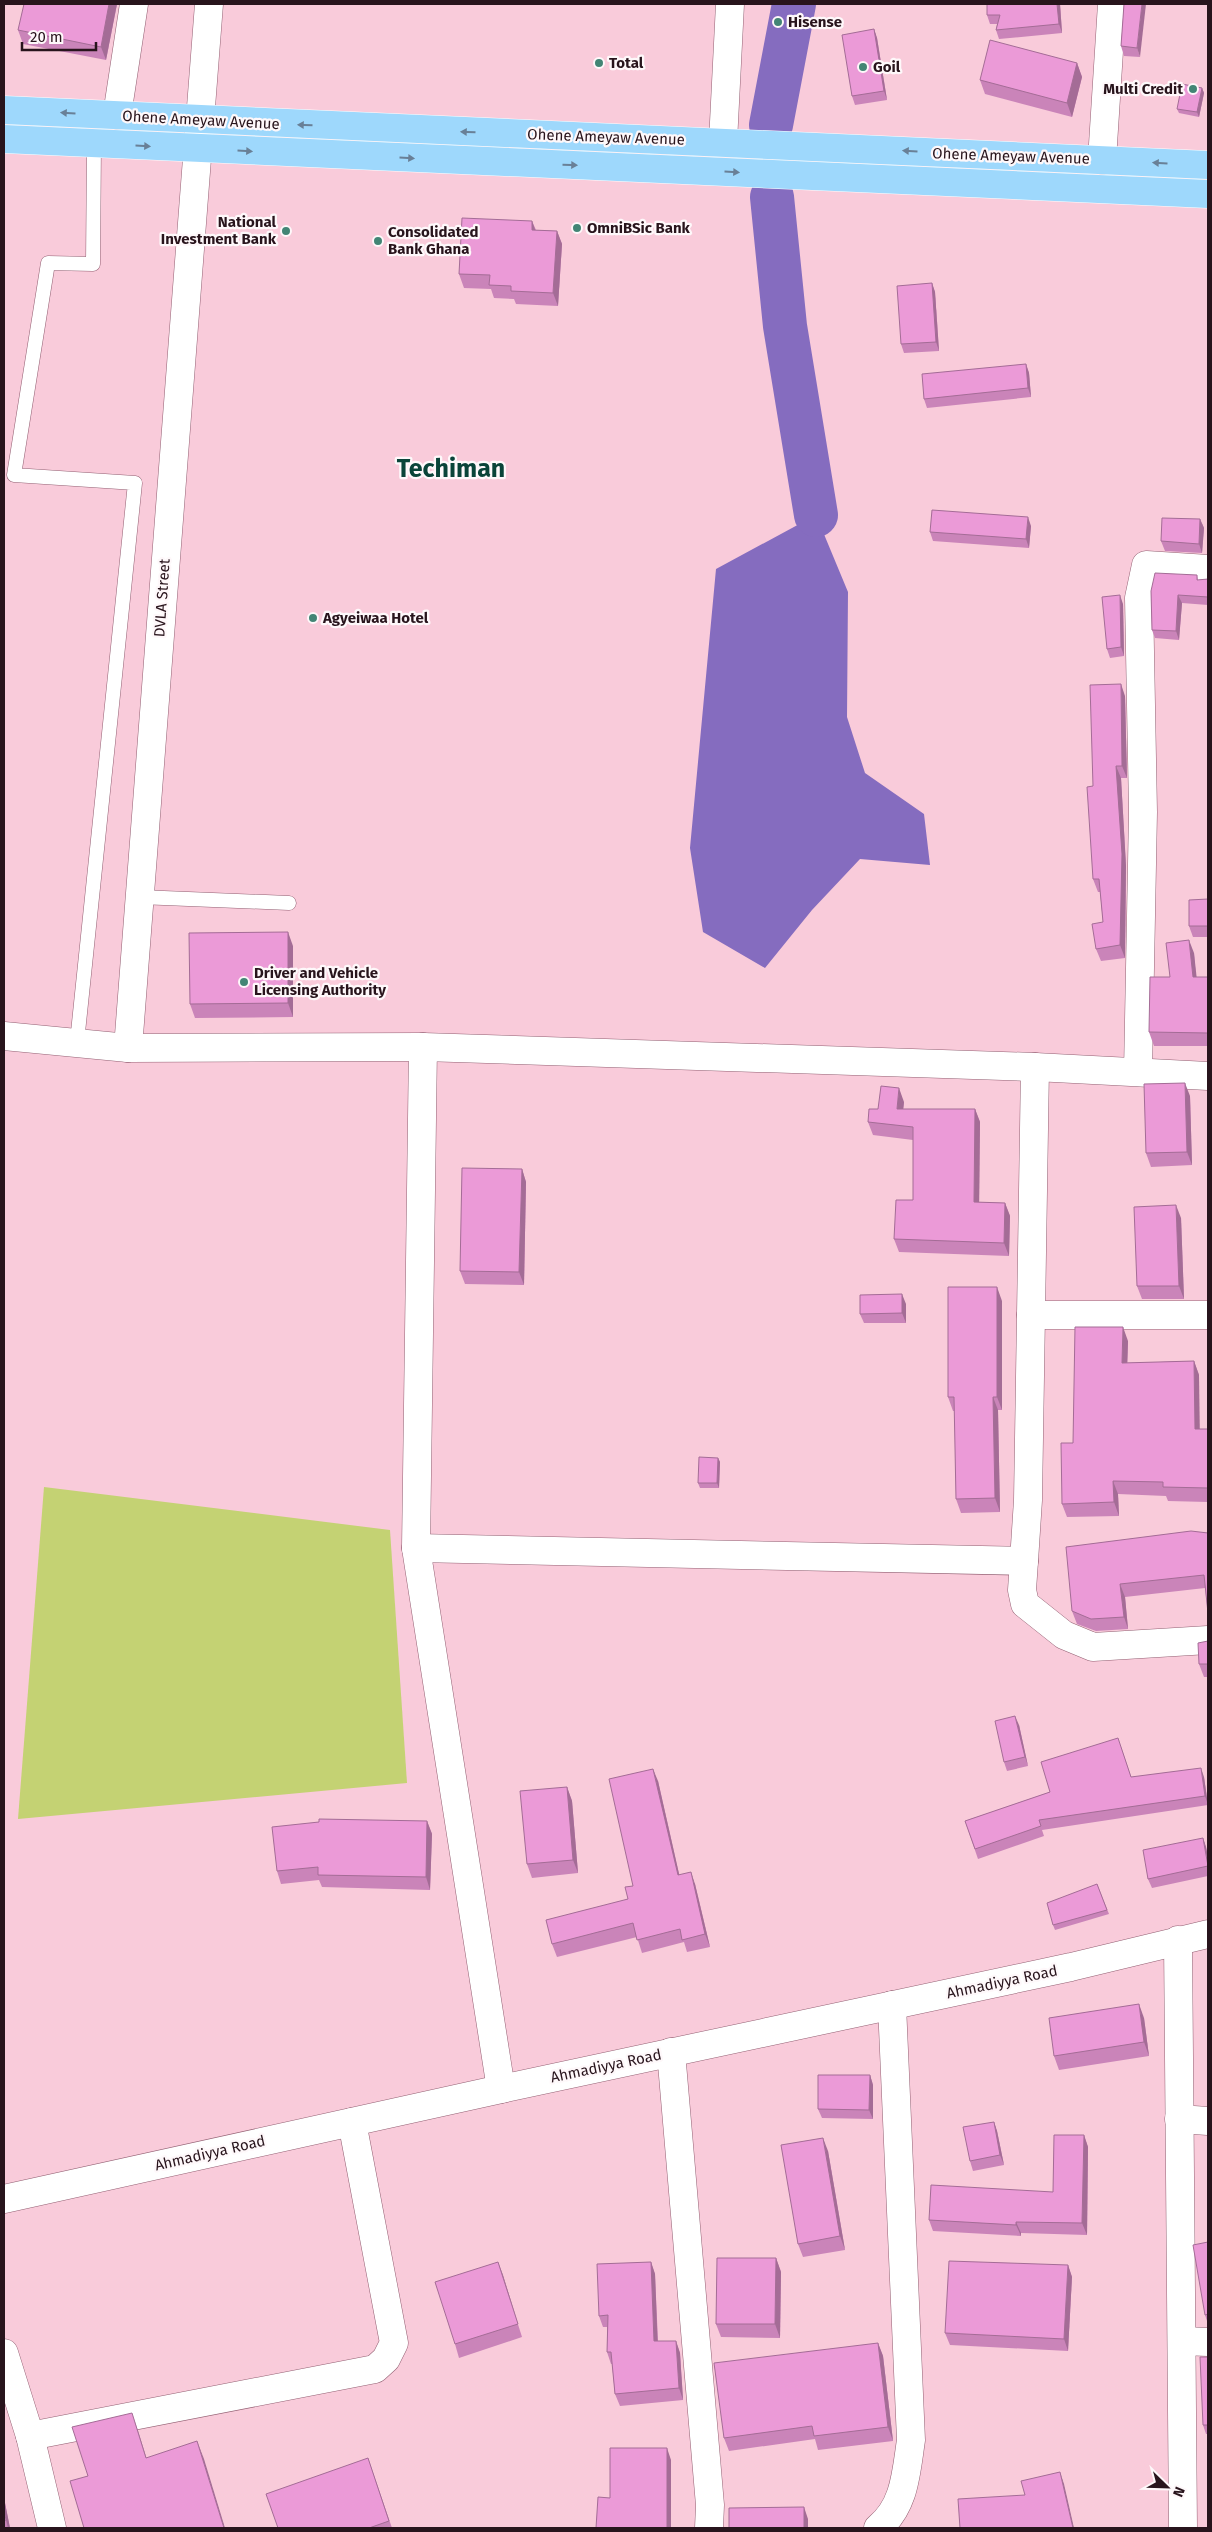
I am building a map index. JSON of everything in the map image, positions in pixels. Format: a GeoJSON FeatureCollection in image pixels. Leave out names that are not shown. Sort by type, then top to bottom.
{"type":"FeatureCollection","features":[{"type":"Feature","properties":{"kind":"highway","name":"Ohene Ameyaw Avenue"},"geometry":{"type":"LineString","coordinates":[[4,110],[1208,165]]}},
{"type":"Feature","properties":{"kind":"highway"},"geometry":{"type":"LineString","coordinates":[[506,162],[510,133]]}},
{"type":"Feature","properties":{"kind":"highway"},"geometry":{"type":"LineString","coordinates":[[633,167],[636,138]]}},
{"type":"Feature","properties":{"kind":"highway","name":"Ohene Ameyaw Avenue"},"geometry":{"type":"LineString","coordinates":[[4,140],[1208,194]]}},
{"type":"Feature","properties":{"kind":"highway"},"geometry":{"type":"LineString","coordinates":[[822,176],[824,147]]}},
{"type":"Feature","properties":{"kind":"highway"},"geometry":{"type":"LineString","coordinates":[[954,182],[956,154]]}},
{"type":"Feature","properties":{"kind":"street"},"geometry":{"type":"LineString","coordinates":[[117,115],[134,4]]}},
{"type":"Feature","properties":{"kind":"street","name":"DVLA Street"},"geometry":{"type":"LineString","coordinates":[[128,1048],[198,120],[209,4]]}},
{"type":"Feature","properties":{"kind":"street"},"geometry":{"type":"LineString","coordinates":[[723,142],[730,4]]}},
{"type":"Feature","properties":{"kind":"street"},"geometry":{"type":"LineString","coordinates":[[1102,160],[1112,4]]}},
{"type":"Feature","properties":{"kind":"street"},"geometry":{"type":"LineString","coordinates":[[1138,1072],[1143,812],[1140,598],[1146,565],[1208,569]]}},
{"type":"Feature","properties":{"kind":"street"},"geometry":{"type":"LineString","coordinates":[[4,1036],[128,1048],[423,1047],[1036,1067],[1208,1076]]}},
{"type":"Feature","properties":{"kind":"street"},"geometry":{"type":"LineString","coordinates":[[423,1047],[416,1548],[501,2089]]}},
{"type":"Feature","properties":{"kind":"street"},"geometry":{"type":"LineString","coordinates":[[1036,1067],[1028,1500],[1022,1590],[1025,1604],[1064,1635],[1093,1647],[1208,1640]]}},
{"type":"Feature","properties":{"kind":"street"},"geometry":{"type":"LineString","coordinates":[[1031,1315],[1208,1315]]}},
{"type":"Feature","properties":{"kind":"street"},"geometry":{"type":"LineString","coordinates":[[416,1548],[1024,1561]]}},
{"type":"Feature","properties":{"kind":"street","name":"Ahmadiyya Road"},"geometry":{"type":"LineString","coordinates":[[4,2199],[671,2052],[1072,1968],[1208,1934]]}},
{"type":"Feature","properties":{"kind":"street"},"geometry":{"type":"LineString","coordinates":[[1178,1940],[1179,2119],[1195,2341],[1183,2528]]}},
{"type":"Feature","properties":{"kind":"street"},"geometry":{"type":"LineString","coordinates":[[878,2528],[890,2518],[902,2492],[910,2440],[892,2005]]}},
{"type":"Feature","properties":{"kind":"street"},"geometry":{"type":"LineString","coordinates":[[671,2052],[710,2505],[709,2528]]}},
{"type":"Feature","properties":{"kind":"street"},"geometry":{"type":"LineString","coordinates":[[1179,2119],[1208,2121]]}},
{"type":"Feature","properties":{"kind":"street"},"geometry":{"type":"LineString","coordinates":[[30,2436],[375,2369],[386,2359],[394,2343],[352,2122]]}},
{"type":"Feature","properties":{"kind":"street"},"geometry":{"type":"LineString","coordinates":[[4,2353],[30,2436],[52,2528]]}},
{"type":"Feature","properties":{"kind":"lane"},"geometry":{"type":"LineString","coordinates":[[77,1042],[135,483],[14,475],[48,263],[93,264],[94,144]]}},
{"type":"Feature","properties":{"kind":"lane"},"geometry":{"type":"LineString","coordinates":[[139,897],[290,903]]}},
{"type":"Feature","properties":{"kind":"green space"},"geometry":{"type":"Polygon","coordinates":[[[44,1487],[390,1530],[407,1783],[18,1819],[44,1487]]]}},
{"type":"Feature","properties":{"kind":"shaded area"},"geometry":{"type":"Polygon","coordinates":[[[816,515],[848,592],[847,717],[865,773],[924,814],[930,865],[860,859],[812,910],[765,968],[703,932],[690,848],[716,569],[816,515]]]}},
{"type":"Feature","properties":{"kind":"building"},"geometry":{"type":"Polygon","coordinates":[[[24,4],[109,4],[101,47],[18,30],[24,4]]]}},
{"type":"Feature","properties":{"kind":"building"},"geometry":{"type":"Polygon","coordinates":[[[987,4],[1057,4],[1059,24],[996,30],[1000,15],[987,15],[987,4]]]}},
{"type":"Feature","properties":{"kind":"building"},"geometry":{"type":"Polygon","coordinates":[[[1124,4],[1142,4],[1137,48],[1121,46],[1124,4]]]}},
{"type":"Feature","properties":{"kind":"building"},"geometry":{"type":"Polygon","coordinates":[[[874,29],[884,91],[852,96],[842,35],[874,29]]]}},
{"type":"Feature","properties":{"kind":"building"},"geometry":{"type":"Polygon","coordinates":[[[990,40],[1077,63],[1067,103],[980,80],[990,40]]]}},
{"type":"Feature","properties":{"kind":"building"},"geometry":{"type":"Polygon","coordinates":[[[1182,84],[1202,88],[1197,112],[1177,109],[1182,84]]]}},
{"type":"Feature","properties":{"kind":"building"},"geometry":{"type":"Polygon","coordinates":[[[462,218],[532,221],[532,230],[557,231],[553,293],[511,291],[511,286],[489,285],[490,275],[459,274],[462,218]]]}},
{"type":"Feature","properties":{"kind":"building"},"geometry":{"type":"Polygon","coordinates":[[[932,283],[936,342],[901,344],[897,286],[932,283]]]}},
{"type":"Feature","properties":{"kind":"building"},"geometry":{"type":"Polygon","coordinates":[[[1026,364],[1028,388],[924,399],[922,374],[1026,364]]]}},
{"type":"Feature","properties":{"kind":"building"},"geometry":{"type":"Polygon","coordinates":[[[932,510],[1028,517],[1026,539],[930,532],[932,510]]]}},
{"type":"Feature","properties":{"kind":"building"},"geometry":{"type":"Polygon","coordinates":[[[1162,518],[1200,519],[1199,544],[1161,541],[1162,518]]]}},
{"type":"Feature","properties":{"kind":"building"},"geometry":{"type":"Polygon","coordinates":[[[1155,573],[1197,575],[1197,580],[1208,579],[1208,597],[1178,595],[1176,631],[1152,630],[1151,591],[1155,573]]]}},
{"type":"Feature","properties":{"kind":"building"},"geometry":{"type":"Polygon","coordinates":[[[1120,595],[1121,647],[1107,649],[1102,597],[1120,595]]]}},
{"type":"Feature","properties":{"kind":"building"},"geometry":{"type":"Polygon","coordinates":[[[1121,684],[1122,766],[1116,766],[1122,854],[1120,945],[1096,949],[1092,924],[1103,922],[1099,879],[1093,879],[1087,787],[1093,786],[1090,685],[1121,684]]]}},
{"type":"Feature","properties":{"kind":"building"},"geometry":{"type":"Polygon","coordinates":[[[1208,899],[1208,926],[1189,926],[1189,900],[1208,899]]]}},
{"type":"Feature","properties":{"kind":"building","name":"Driver and Vehicle Licensing Authority"},"geometry":{"type":"Polygon","coordinates":[[[288,932],[288,1003],[190,1004],[189,933],[288,932]]]}},
{"type":"Feature","properties":{"kind":"building"},"geometry":{"type":"Polygon","coordinates":[[[1189,940],[1193,977],[1208,977],[1208,1033],[1149,1032],[1150,977],[1170,977],[1166,943],[1189,940]]]}},
{"type":"Feature","properties":{"kind":"building"},"geometry":{"type":"Polygon","coordinates":[[[1185,1083],[1187,1152],[1146,1153],[1144,1084],[1185,1083]]]}},
{"type":"Feature","properties":{"kind":"building"},"geometry":{"type":"Polygon","coordinates":[[[881,1086],[899,1088],[897,1109],[975,1109],[974,1202],[1005,1203],[1004,1243],[894,1239],[896,1200],[913,1200],[913,1127],[868,1122],[869,1109],[878,1109],[881,1086]]]}},
{"type":"Feature","properties":{"kind":"building"},"geometry":{"type":"Polygon","coordinates":[[[462,1168],[522,1169],[519,1272],[460,1271],[462,1168]]]}},
{"type":"Feature","properties":{"kind":"building"},"geometry":{"type":"Polygon","coordinates":[[[1176,1205],[1179,1286],[1137,1286],[1134,1207],[1176,1205]]]}},
{"type":"Feature","properties":{"kind":"building"},"geometry":{"type":"Polygon","coordinates":[[[948,1287],[997,1287],[997,1397],[993,1397],[995,1498],[956,1499],[954,1397],[948,1397],[948,1287]]]}},
{"type":"Feature","properties":{"kind":"building"},"geometry":{"type":"Polygon","coordinates":[[[902,1294],[902,1313],[860,1314],[860,1295],[902,1294]]]}},
{"type":"Feature","properties":{"kind":"building"},"geometry":{"type":"Polygon","coordinates":[[[1075,1327],[1123,1327],[1122,1363],[1194,1361],[1195,1429],[1208,1429],[1208,1488],[1163,1487],[1163,1482],[1113,1481],[1114,1502],[1062,1504],[1061,1443],[1073,1443],[1075,1327]]]}},
{"type":"Feature","properties":{"kind":"building"},"geometry":{"type":"Polygon","coordinates":[[[699,1457],[718,1458],[717,1483],[698,1483],[699,1457]]]}},
{"type":"Feature","properties":{"kind":"building"},"geometry":{"type":"Polygon","coordinates":[[[1191,1531],[1208,1533],[1208,1613],[1204,1575],[1120,1584],[1124,1617],[1091,1619],[1072,1611],[1066,1547],[1191,1531]]]}},
{"type":"Feature","properties":{"kind":"building"},"geometry":{"type":"Polygon","coordinates":[[[1208,1641],[1208,1664],[1199,1664],[1198,1643],[1208,1641]]]}},
{"type":"Feature","properties":{"kind":"building"},"geometry":{"type":"Polygon","coordinates":[[[1015,1716],[1025,1757],[1004,1762],[995,1721],[1015,1716]]]}},
{"type":"Feature","properties":{"kind":"building"},"geometry":{"type":"Polygon","coordinates":[[[1118,1738],[1131,1777],[1201,1768],[1205,1796],[1039,1820],[1041,1826],[975,1849],[965,1821],[1050,1792],[1041,1762],[1118,1738]]]}},
{"type":"Feature","properties":{"kind":"building"},"geometry":{"type":"Polygon","coordinates":[[[653,1769],[678,1875],[691,1872],[705,1934],[682,1940],[680,1929],[637,1940],[633,1923],[552,1944],[546,1920],[628,1899],[625,1887],[633,1886],[609,1779],[653,1769]]]}},
{"type":"Feature","properties":{"kind":"building"},"geometry":{"type":"Polygon","coordinates":[[[567,1787],[573,1860],[527,1864],[520,1791],[567,1787]]]}},
{"type":"Feature","properties":{"kind":"building"},"geometry":{"type":"Polygon","coordinates":[[[319,1819],[427,1821],[426,1877],[318,1875],[318,1867],[277,1871],[272,1827],[319,1822],[319,1819]]]}},
{"type":"Feature","properties":{"kind":"building"},"geometry":{"type":"Polygon","coordinates":[[[1203,1838],[1208,1866],[1148,1879],[1143,1850],[1203,1838]]]}},
{"type":"Feature","properties":{"kind":"building"},"geometry":{"type":"Polygon","coordinates":[[[1097,1884],[1107,1910],[1053,1925],[1047,1903],[1097,1884]]]}},
{"type":"Feature","properties":{"kind":"building"},"geometry":{"type":"Polygon","coordinates":[[[1139,2004],[1144,2042],[1054,2056],[1049,2018],[1139,2004]]]}},
{"type":"Feature","properties":{"kind":"building"},"geometry":{"type":"Polygon","coordinates":[[[818,2075],[870,2075],[869,2110],[818,2109],[818,2075]]]}},
{"type":"Feature","properties":{"kind":"building"},"geometry":{"type":"Polygon","coordinates":[[[994,2122],[1000,2155],[970,2161],[963,2127],[994,2122]]]}},
{"type":"Feature","properties":{"kind":"building"},"geometry":{"type":"Polygon","coordinates":[[[1054,2135],[1084,2135],[1082,2223],[1016,2222],[1016,2225],[929,2220],[931,2185],[1053,2192],[1054,2135]]]}},
{"type":"Feature","properties":{"kind":"building"},"geometry":{"type":"Polygon","coordinates":[[[823,2138],[840,2236],[798,2244],[781,2145],[823,2138]]]}},
{"type":"Feature","properties":{"kind":"building"},"geometry":{"type":"Polygon","coordinates":[[[1208,2242],[1208,2314],[1205,2315],[1193,2245],[1208,2242]]]}},
{"type":"Feature","properties":{"kind":"building"},"geometry":{"type":"Polygon","coordinates":[[[717,2258],[776,2258],[775,2324],[716,2324],[717,2258]]]}},
{"type":"Feature","properties":{"kind":"building"},"geometry":{"type":"Polygon","coordinates":[[[949,2261],[1068,2265],[1064,2339],[945,2333],[949,2261]]]}},
{"type":"Feature","properties":{"kind":"building"},"geometry":{"type":"Polygon","coordinates":[[[498,2262],[518,2324],[455,2344],[435,2282],[498,2262]]]}},
{"type":"Feature","properties":{"kind":"building"},"geometry":{"type":"Polygon","coordinates":[[[651,2262],[654,2341],[676,2341],[679,2388],[615,2394],[611,2352],[607,2352],[608,2315],[599,2316],[597,2264],[651,2262]]]}},
{"type":"Feature","properties":{"kind":"building"},"geometry":{"type":"Polygon","coordinates":[[[878,2343],[888,2427],[814,2436],[812,2426],[724,2438],[714,2363],[878,2343]]]}},
{"type":"Feature","properties":{"kind":"building"},"geometry":{"type":"Polygon","coordinates":[[[1200,2357],[1208,2357],[1208,2425],[1203,2425],[1200,2357]]]}},
{"type":"Feature","properties":{"kind":"building"},"geometry":{"type":"Polygon","coordinates":[[[132,2413],[146,2458],[197,2441],[224,2528],[84,2528],[70,2481],[88,2476],[72,2427],[132,2413]]]}},
{"type":"Feature","properties":{"kind":"building"},"geometry":{"type":"Polygon","coordinates":[[[610,2448],[667,2448],[667,2528],[596,2528],[598,2497],[610,2498],[610,2448]]]}},
{"type":"Feature","properties":{"kind":"building"},"geometry":{"type":"Polygon","coordinates":[[[368,2458],[389,2521],[369,2528],[278,2528],[266,2494],[368,2458]]]}},
{"type":"Feature","properties":{"kind":"building"},"geometry":{"type":"Polygon","coordinates":[[[1060,2472],[1073,2528],[960,2528],[958,2499],[1025,2495],[1021,2481],[1060,2472]]]}},
{"type":"Feature","properties":{"kind":"building"},"geometry":{"type":"Polygon","coordinates":[[[804,2507],[804,2528],[729,2528],[729,2508],[804,2507]]]}},
{"type":"Feature","properties":{"kind":"waterway"},"geometry":{"type":"LineString","coordinates":[[771,125],[794,4]]}},
{"type":"Feature","properties":{"kind":"waterway"},"geometry":{"type":"LineString","coordinates":[[772,197],[785,326],[816,515]]}},
{"type":"Feature","properties":{"kind":"place","name":"Hisense"},"geometry":{"type":"Point","coordinates":[778,22]}},
{"type":"Feature","properties":{"kind":"place","name":"Total"},"geometry":{"type":"Point","coordinates":[599,63]}},
{"type":"Feature","properties":{"kind":"place","name":"Goil"},"geometry":{"type":"Point","coordinates":[863,67]}},
{"type":"Feature","properties":{"kind":"place","name":"Multi Credit"},"geometry":{"type":"Point","coordinates":[1193,89]}},
{"type":"Feature","properties":{"kind":"place","name":"OmniBSic Bank"},"geometry":{"type":"Point","coordinates":[577,228]}},
{"type":"Feature","properties":{"kind":"place","name":"National Investment Bank"},"geometry":{"type":"Point","coordinates":[286,231]}},
{"type":"Feature","properties":{"kind":"place","name":"Consolidated Bank Ghana"},"geometry":{"type":"Point","coordinates":[378,241]}},
{"type":"Feature","properties":{"kind":"place","name":"Agyeiwaa Hotel"},"geometry":{"type":"Point","coordinates":[313,618]}},
{"type":"Feature","properties":{"kind":"place","name":"Driver and Vehicle Licensing Authority"},"geometry":{"type":"Point","coordinates":[244,982]}},
{"type":"Feature","properties":{"kind":"district","name":"Techiman"},"geometry":{"type":"Point","coordinates":[451,468]}}]}
